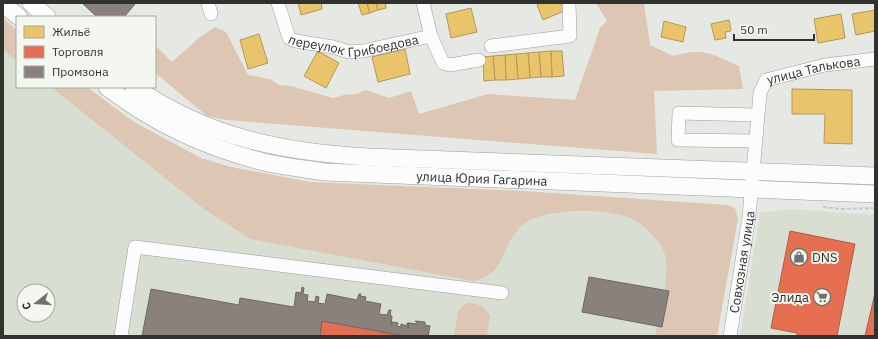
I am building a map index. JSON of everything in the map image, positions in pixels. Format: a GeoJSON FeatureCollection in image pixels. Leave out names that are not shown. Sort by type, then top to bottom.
{"type":"FeatureCollection","features":[{"type":"Feature","properties":{"kind":"main road"},"geometry":{"type":"LineString","coordinates":[[31,3],[46,16]]}},
{"type":"Feature","properties":{"kind":"main road"},"geometry":{"type":"LineString","coordinates":[[3,4],[18,16]]}},
{"type":"Feature","properties":{"kind":"main road","name":"улица Юрия Гагарина"},"geometry":{"type":"LineString","coordinates":[[108,88],[127,102],[176,130],[210,146],[270,163],[325,172],[751,187],[875,194]]}},
{"type":"Feature","properties":{"kind":"main road","name":"улица Юрия Гагарина"},"geometry":{"type":"LineString","coordinates":[[136,88],[164,106],[232,136],[301,152],[368,157],[754,170],[875,176]]}},
{"type":"Feature","properties":{"kind":"street","name":"переулок Грибоедова"},"geometry":{"type":"LineString","coordinates":[[278,3],[289,38],[333,47],[349,52],[363,51],[431,36]]}},
{"type":"Feature","properties":{"kind":"street"},"geometry":{"type":"LineString","coordinates":[[423,3],[431,36],[443,63],[450,65],[479,60]]}},
{"type":"Feature","properties":{"kind":"street"},"geometry":{"type":"LineString","coordinates":[[491,46],[570,36],[569,3]]}},
{"type":"Feature","properties":{"kind":"street","name":"улица Талькова"},"geometry":{"type":"LineString","coordinates":[[751,187],[754,170],[756,115],[760,92],[766,80],[825,65],[875,59]]}},
{"type":"Feature","properties":{"kind":"street"},"geometry":{"type":"LineString","coordinates":[[756,115],[679,113],[678,140],[756,141]]}},
{"type":"Feature","properties":{"kind":"street","name":"Совхозная улица"},"geometry":{"type":"LineString","coordinates":[[730,336],[749,217],[751,187]]}},
{"type":"Feature","properties":{"kind":"street"},"geometry":{"type":"LineString","coordinates":[[121,336],[135,247],[502,293]]}},
{"type":"Feature","properties":{"kind":"shaded area"},"geometry":{"type":"Polygon","coordinates":[[[596,3],[644,3],[650,45],[673,56],[692,52],[707,53],[739,66],[743,89],[654,91],[657,154],[227,120],[207,116],[156,74],[156,46],[172,62],[200,37],[215,27],[226,32],[248,75],[270,79],[279,85],[291,86],[333,98],[356,94],[366,90],[389,98],[411,91],[419,114],[488,94],[575,100],[600,28],[607,21],[596,3]]]}},
{"type":"Feature","properties":{"kind":"shaded area"},"geometry":{"type":"Polygon","coordinates":[[[3,18],[16,29],[16,60],[3,50],[3,18]]]}},
{"type":"Feature","properties":{"kind":"shaded area"},"geometry":{"type":"Polygon","coordinates":[[[3,37],[16,47],[16,88],[65,88],[199,198],[723,217],[701,336],[3,336],[3,37]]]}},
{"type":"Feature","properties":{"kind":"shaded area"},"geometry":{"type":"Polygon","coordinates":[[[52,88],[88,88],[134,122],[201,158],[231,167],[310,182],[524,191],[727,205],[735,208],[738,219],[717,336],[655,336],[665,285],[665,255],[660,243],[645,227],[633,219],[618,214],[576,211],[561,212],[536,217],[527,222],[518,230],[499,264],[493,271],[485,277],[473,281],[250,239],[204,209],[52,88]]]}},
{"type":"Feature","properties":{"kind":"shaded area"},"geometry":{"type":"Polygon","coordinates":[[[791,209],[875,215],[875,336],[740,336],[760,213],[791,209]]]}},
{"type":"Feature","properties":{"kind":"shaded area"},"geometry":{"type":"Polygon","coordinates":[[[466,303],[481,306],[490,316],[487,336],[454,336],[458,311],[466,303]]]}},
{"type":"Feature","properties":{"kind":"building: Жильё"},"geometry":{"type":"Polygon","coordinates":[[[298,3],[321,3],[322,9],[301,15],[298,3]]]}},
{"type":"Feature","properties":{"kind":"building: Жильё"},"geometry":{"type":"Polygon","coordinates":[[[358,3],[367,3],[370,13],[362,15],[358,3]]]}},
{"type":"Feature","properties":{"kind":"building: Жильё"},"geometry":{"type":"Polygon","coordinates":[[[367,3],[376,3],[378,10],[370,13],[367,3]]]}},
{"type":"Feature","properties":{"kind":"building: Жильё"},"geometry":{"type":"Polygon","coordinates":[[[376,3],[385,3],[386,8],[378,10],[376,3]]]}},
{"type":"Feature","properties":{"kind":"building: Жильё"},"geometry":{"type":"Polygon","coordinates":[[[541,3],[561,3],[564,11],[543,20],[537,5],[541,3]]]}},
{"type":"Feature","properties":{"kind":"building: Жильё"},"geometry":{"type":"Polygon","coordinates":[[[471,8],[477,32],[451,38],[446,14],[471,8]]]}},
{"type":"Feature","properties":{"kind":"building: Жильё"},"geometry":{"type":"Polygon","coordinates":[[[875,10],[875,31],[856,35],[852,14],[875,10]]]}},
{"type":"Feature","properties":{"kind":"building: Жильё"},"geometry":{"type":"Polygon","coordinates":[[[841,14],[845,38],[818,43],[814,19],[841,14]]]}},
{"type":"Feature","properties":{"kind":"building: Жильё"},"geometry":{"type":"Polygon","coordinates":[[[729,20],[731,31],[725,32],[726,38],[715,40],[711,24],[729,20]]]}},
{"type":"Feature","properties":{"kind":"building: Жильё"},"geometry":{"type":"Polygon","coordinates":[[[664,21],[686,27],[683,42],[661,37],[664,21]]]}},
{"type":"Feature","properties":{"kind":"building: Жильё"},"geometry":{"type":"Polygon","coordinates":[[[259,34],[268,63],[248,69],[240,40],[259,34]]]}},
{"type":"Feature","properties":{"kind":"building: Жильё"},"geometry":{"type":"Polygon","coordinates":[[[405,49],[410,74],[378,82],[372,57],[405,49]]]}},
{"type":"Feature","properties":{"kind":"building: Жильё"},"geometry":{"type":"Polygon","coordinates":[[[318,51],[339,63],[326,88],[304,76],[318,51]]]}},
{"type":"Feature","properties":{"kind":"building: Жильё"},"geometry":{"type":"Polygon","coordinates":[[[551,51],[562,51],[564,76],[552,77],[551,51]]]}},
{"type":"Feature","properties":{"kind":"building: Жильё"},"geometry":{"type":"Polygon","coordinates":[[[551,51],[552,77],[541,77],[539,52],[551,51]]]}},
{"type":"Feature","properties":{"kind":"building: Жильё"},"geometry":{"type":"Polygon","coordinates":[[[539,52],[541,77],[530,78],[528,53],[539,52]]]}},
{"type":"Feature","properties":{"kind":"building: Жильё"},"geometry":{"type":"Polygon","coordinates":[[[528,53],[530,78],[518,79],[516,54],[528,53]]]}},
{"type":"Feature","properties":{"kind":"building: Жильё"},"geometry":{"type":"Polygon","coordinates":[[[516,54],[518,79],[506,80],[505,55],[516,54]]]}},
{"type":"Feature","properties":{"kind":"building: Жильё"},"geometry":{"type":"Polygon","coordinates":[[[505,55],[506,80],[495,80],[493,56],[505,55]]]}},
{"type":"Feature","properties":{"kind":"building: Жильё"},"geometry":{"type":"Polygon","coordinates":[[[493,56],[495,80],[484,81],[483,57],[493,56]]]}},
{"type":"Feature","properties":{"kind":"building: Жильё"},"geometry":{"type":"Polygon","coordinates":[[[792,89],[852,90],[852,144],[824,143],[825,114],[792,114],[792,89]]]}},
{"type":"Feature","properties":{"kind":"building: Торговля"},"geometry":{"type":"Polygon","coordinates":[[[790,231],[855,244],[837,336],[797,336],[797,333],[771,328],[790,231]]]}},
{"type":"Feature","properties":{"kind":"building: Торговля"},"geometry":{"type":"Polygon","coordinates":[[[875,293],[875,336],[865,336],[875,293]]]}},
{"type":"Feature","properties":{"kind":"building: Торговля"},"geometry":{"type":"Polygon","coordinates":[[[322,321],[365,329],[367,321],[382,324],[380,332],[405,336],[320,336],[322,321]]]}},
{"type":"Feature","properties":{"kind":"building: Торговля"},"geometry":{"type":"Polygon","coordinates":[[[409,329],[429,332],[428,336],[408,336],[409,329]]]}},
{"type":"Feature","properties":{"kind":"building: Промзона"},"geometry":{"type":"Polygon","coordinates":[[[82,3],[136,3],[125,16],[96,16],[82,3]]]}},
{"type":"Feature","properties":{"kind":"building: Промзона"},"geometry":{"type":"Polygon","coordinates":[[[589,277],[669,291],[662,327],[582,312],[589,277]]]}},
{"type":"Feature","properties":{"kind":"building: Промзона"},"geometry":{"type":"Polygon","coordinates":[[[302,287],[304,288],[303,294],[308,295],[307,301],[315,302],[316,296],[319,297],[318,303],[325,304],[327,294],[357,300],[359,294],[361,294],[360,296],[366,297],[365,301],[381,304],[379,314],[387,315],[389,310],[391,310],[391,325],[392,322],[398,323],[397,326],[401,327],[401,324],[407,326],[407,323],[418,324],[415,321],[425,322],[425,325],[430,326],[428,336],[405,336],[322,321],[320,336],[142,336],[151,289],[239,305],[240,298],[294,307],[296,292],[301,293],[302,287]]]}},
{"type":"Feature","properties":{"kind":"place","name":"DNS"},"geometry":{"type":"Point","coordinates":[799,257]}},
{"type":"Feature","properties":{"kind":"place","name":"Элида"},"geometry":{"type":"Point","coordinates":[822,297]}}]}
